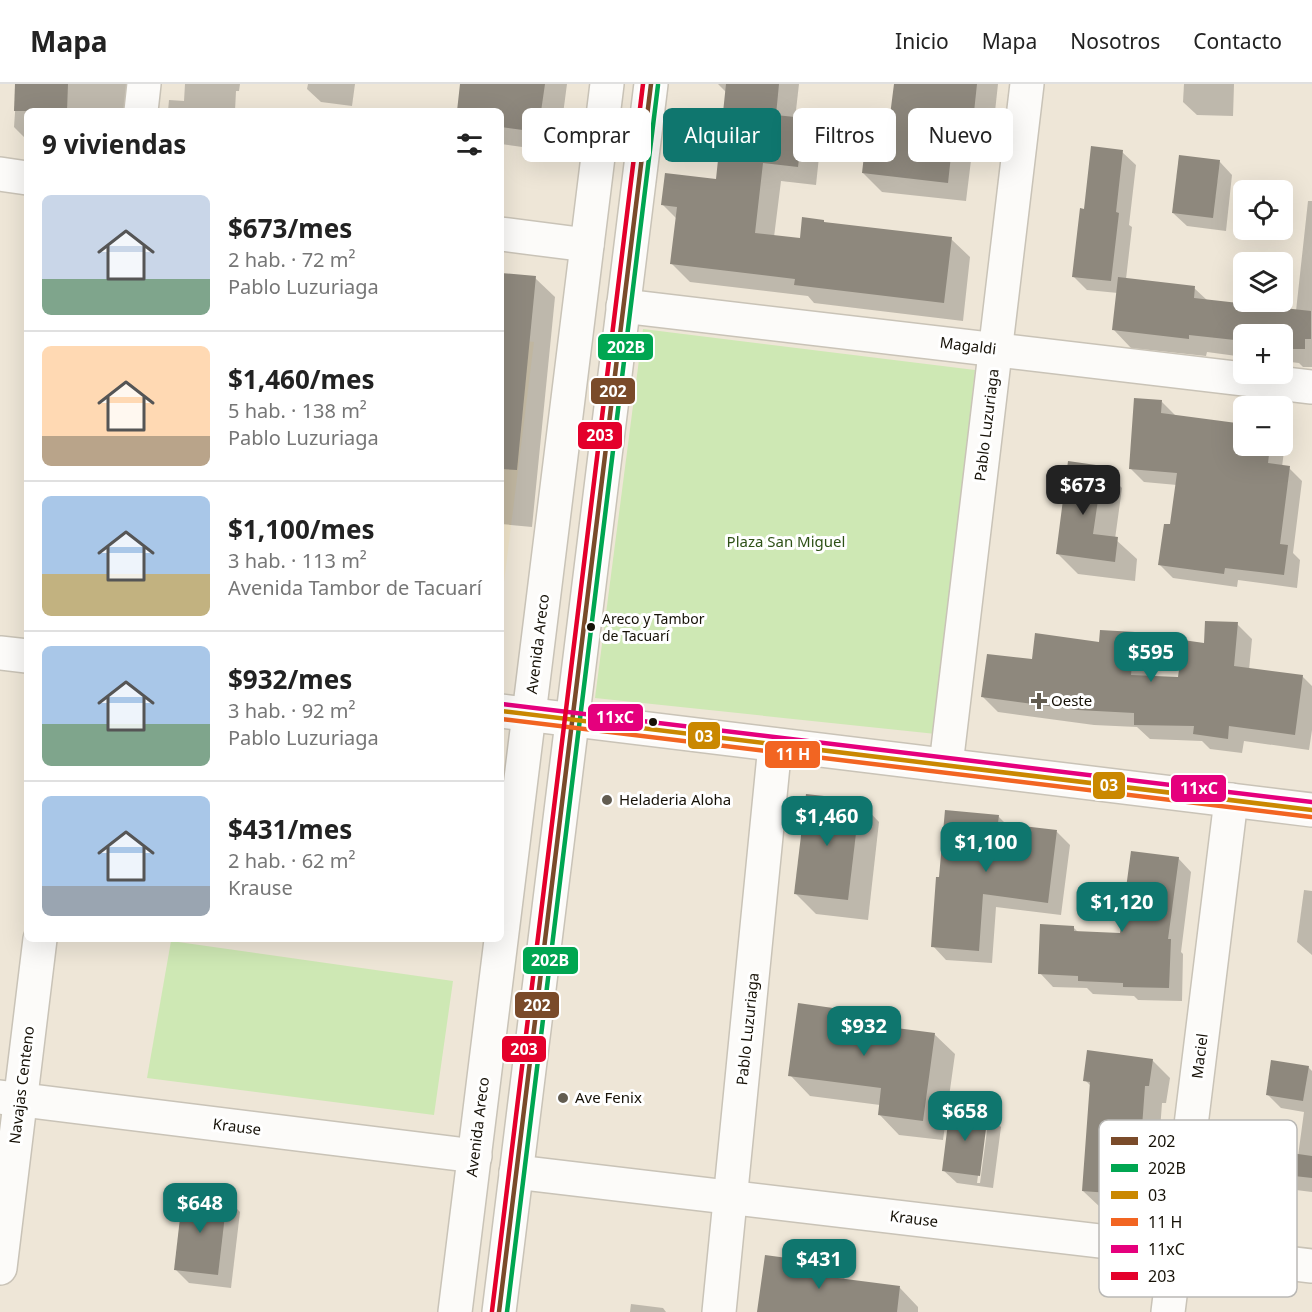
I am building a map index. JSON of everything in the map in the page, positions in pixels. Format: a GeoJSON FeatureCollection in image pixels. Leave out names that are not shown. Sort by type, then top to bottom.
{"type":"FeatureCollection","features":[{"type":"Feature","properties":{"kind":"street"},"geometry":{"type":"LineString","coordinates":[[141,108],[144,84]]}},
{"type":"Feature","properties":{"kind":"street","name":"Avenida Areco"},"geometry":{"type":"LineString","coordinates":[[504,835],[515,713],[587,245],[607,84]]}},
{"type":"Feature","properties":{"kind":"street"},"geometry":{"type":"LineString","coordinates":[[499,1312],[651,84]]}},
{"type":"Feature","properties":{"kind":"street","name":"Pablo Luzuriaga"},"geometry":{"type":"LineString","coordinates":[[946,765],[1028,84]]}},
{"type":"Feature","properties":{"kind":"street"},"geometry":{"type":"LineString","coordinates":[[0,174],[24,178]]}},
{"type":"Feature","properties":{"kind":"street"},"geometry":{"type":"LineString","coordinates":[[504,234],[587,245]]}},
{"type":"Feature","properties":{"kind":"street","name":"Magaldi"},"geometry":{"type":"LineString","coordinates":[[624,306],[1312,387]]}},
{"type":"Feature","properties":{"kind":"street"},"geometry":{"type":"LineString","coordinates":[[0,653],[24,656]]}},
{"type":"Feature","properties":{"kind":"street"},"geometry":{"type":"LineString","coordinates":[[515,713],[1312,810]]}},
{"type":"Feature","properties":{"kind":"street","name":"Pablo Luzuriaga"},"geometry":{"type":"LineString","coordinates":[[719,1312],[775,745]]}},
{"type":"Feature","properties":{"kind":"street","name":"Maciel"},"geometry":{"type":"LineString","coordinates":[[1192,1120],[1231,800]]}},
{"type":"Feature","properties":{"kind":"street","name":"Navajas Centeno"},"geometry":{"type":"LineString","coordinates":[[0,1268],[10,1099],[39,942]]}},
{"type":"Feature","properties":{"kind":"street","name":"Avenida Areco"},"geometry":{"type":"LineString","coordinates":[[455,1312],[475,1156],[494,942]]}},
{"type":"Feature","properties":{"kind":"street","name":"Krause"},"geometry":{"type":"LineString","coordinates":[[10,1099],[475,1156]]}},
{"type":"Feature","properties":{"kind":"street","name":"Krause"},"geometry":{"type":"LineString","coordinates":[[516,1172],[1099,1241]]}},
{"type":"Feature","properties":{"kind":"street","name":"Krause"},"geometry":{"type":"LineString","coordinates":[[1297,1264],[1312,1266]]}},
{"type":"Feature","properties":{"kind":"street","name":"Maciel"},"geometry":{"type":"LineString","coordinates":[[1168,1312],[1170,1297]]}},
{"type":"Feature","properties":{"kind":"shaded area"},"geometry":{"type":"Polygon","coordinates":[[[504,338],[534,342],[504,582],[504,338]]]}},
{"type":"Feature","properties":{"kind":"green space","name":"Plaza San Miguel"},"geometry":{"type":"Polygon","coordinates":[[[643,329],[975,370],[936,734],[595,698],[643,329]]]}},
{"type":"Feature","properties":{"kind":"green space"},"geometry":{"type":"Polygon","coordinates":[[[171,942],[453,981],[434,1115],[147,1078],[171,942]]]}},
{"type":"Feature","properties":{"kind":"building"},"geometry":{"type":"Polygon","coordinates":[[[15,84],[68,84],[67,108],[24,108],[24,111],[14,111],[15,84]]]}},
{"type":"Feature","properties":{"kind":"building"},"geometry":{"type":"Polygon","coordinates":[[[460,84],[545,84],[542,108],[522,108],[522,130],[504,127],[504,108],[457,108],[460,84]]]}},
{"type":"Feature","properties":{"kind":"building"},"geometry":{"type":"Polygon","coordinates":[[[726,84],[779,84],[777,108],[723,108],[726,84]]]}},
{"type":"Feature","properties":{"kind":"building"},"geometry":{"type":"Polygon","coordinates":[[[894,84],[977,84],[974,108],[908,108],[908,162],[950,162],[948,183],[862,173],[863,162],[896,162],[896,108],[891,108],[894,84]]]}},
{"type":"Feature","properties":{"kind":"building"},"geometry":{"type":"Polygon","coordinates":[[[781,116],[793,117],[793,162],[799,162],[798,167],[763,163],[755,233],[800,238],[802,217],[824,220],[824,222],[952,237],[944,303],[794,285],[795,279],[670,264],[677,207],[661,205],[665,173],[716,179],[718,162],[781,162],[781,116]]]}},
{"type":"Feature","properties":{"kind":"building"},"geometry":{"type":"Polygon","coordinates":[[[1091,146],[1123,150],[1111,281],[1072,277],[1080,208],[1084,209],[1091,146]]]}},
{"type":"Feature","properties":{"kind":"building"},"geometry":{"type":"Polygon","coordinates":[[[1179,155],[1220,160],[1213,218],[1172,213],[1179,155]]]}},
{"type":"Feature","properties":{"kind":"building"},"geometry":{"type":"Polygon","coordinates":[[[504,273],[536,276],[517,470],[504,469],[504,273]]]}},
{"type":"Feature","properties":{"kind":"building"},"geometry":{"type":"Polygon","coordinates":[[[1118,277],[1195,286],[1194,298],[1233,302],[1233,312],[1293,312],[1293,309],[1311,311],[1311,339],[1305,339],[1305,349],[1293,349],[1293,324],[1233,324],[1233,340],[1189,335],[1189,339],[1112,330],[1118,277]]]}},
{"type":"Feature","properties":{"kind":"building"},"geometry":{"type":"Polygon","coordinates":[[[1134,398],[1162,400],[1161,413],[1233,423],[1233,456],[1269,456],[1268,463],[1290,466],[1280,544],[1288,545],[1284,575],[1225,568],[1224,574],[1158,565],[1164,524],[1170,524],[1177,473],[1129,469],[1134,398]]]}},
{"type":"Feature","properties":{"kind":"building"},"geometry":{"type":"Polygon","coordinates":[[[1068,461],[1103,466],[1093,534],[1118,537],[1115,562],[1056,554],[1068,461]]]}},
{"type":"Feature","properties":{"kind":"building"},"geometry":{"type":"Polygon","coordinates":[[[1205,621],[1238,622],[1234,666],[1303,675],[1295,735],[1229,726],[1228,739],[1193,734],[1194,726],[1134,725],[1134,713],[1078,710],[981,697],[987,654],[1032,659],[1035,633],[1099,642],[1100,630],[1135,632],[1131,675],[1178,677],[1183,640],[1204,643],[1205,621]]]}},
{"type":"Feature","properties":{"kind":"building"},"geometry":{"type":"Polygon","coordinates":[[[806,794],[860,800],[848,900],[794,894],[806,794]]]}},
{"type":"Feature","properties":{"kind":"building"},"geometry":{"type":"Polygon","coordinates":[[[945,810],[999,815],[998,823],[1057,830],[1048,903],[983,894],[979,951],[931,947],[936,877],[939,877],[945,810]]]}},
{"type":"Feature","properties":{"kind":"building"},"geometry":{"type":"Polygon","coordinates":[[[1131,851],[1179,857],[1168,939],[1171,939],[1169,988],[1123,987],[1123,983],[1078,981],[1078,976],[1038,974],[1040,924],[1074,926],[1074,931],[1120,933],[1131,851]]]}},
{"type":"Feature","properties":{"kind":"building"},"geometry":{"type":"Polygon","coordinates":[[[798,1003],[875,1014],[873,1025],[935,1033],[923,1121],[878,1115],[881,1088],[788,1076],[798,1003]]]}},
{"type":"Feature","properties":{"kind":"building"},"geometry":{"type":"Polygon","coordinates":[[[1087,1050],[1153,1059],[1149,1086],[1145,1086],[1143,1120],[1099,1120],[1099,1192],[1082,1191],[1090,1082],[1083,1081],[1087,1050]]]}},
{"type":"Feature","properties":{"kind":"building"},"geometry":{"type":"Polygon","coordinates":[[[1271,1060],[1309,1066],[1303,1101],[1266,1095],[1271,1060]]]}},
{"type":"Feature","properties":{"kind":"building"},"geometry":{"type":"Polygon","coordinates":[[[950,1107],[988,1113],[980,1176],[942,1171],[950,1107]]]}},
{"type":"Feature","properties":{"kind":"building"},"geometry":{"type":"Polygon","coordinates":[[[1297,1154],[1312,1156],[1312,1178],[1297,1176],[1297,1154]]]}},
{"type":"Feature","properties":{"kind":"building"},"geometry":{"type":"Polygon","coordinates":[[[183,1192],[227,1198],[218,1275],[174,1270],[183,1192]]]}},
{"type":"Feature","properties":{"kind":"building"},"geometry":{"type":"Polygon","coordinates":[[[765,1255],[832,1264],[830,1277],[900,1286],[897,1312],[757,1312],[765,1255]]]}},
{"type":"Feature","properties":{"kind":"transit line","name":"203"},"geometry":{"type":"LineString","coordinates":[[492,1311],[643,84]]}},
{"type":"Feature","properties":{"kind":"transit line","name":"202"},"geometry":{"type":"LineString","coordinates":[[499,1312],[651,84]]}},
{"type":"Feature","properties":{"kind":"transit line","name":"202B"},"geometry":{"type":"LineString","coordinates":[[507,1312],[658,85]]}},
{"type":"Feature","properties":{"kind":"transit line","name":"11xC"},"geometry":{"type":"LineString","coordinates":[[504,704],[1312,802]]}},
{"type":"Feature","properties":{"kind":"transit line","name":"03"},"geometry":{"type":"LineString","coordinates":[[504,711],[1312,810]]}},
{"type":"Feature","properties":{"kind":"transit line"},"geometry":{"type":"LineString","coordinates":[[504,719],[1311,817]]}},
{"type":"Feature","properties":{"kind":"place","name":"Areco y Tambor de Tacuarí"},"geometry":{"type":"Point","coordinates":[591,627]}},
{"type":"Feature","properties":{"kind":"place","name":"Oeste"},"geometry":{"type":"Point","coordinates":[1039,701]}},
{"type":"Feature","properties":{"kind":"place","name":"Heladeria Aloha"},"geometry":{"type":"Point","coordinates":[607,800]}},
{"type":"Feature","properties":{"kind":"place","name":"Ave Fenix"},"geometry":{"type":"Point","coordinates":[563,1098]}}]}
